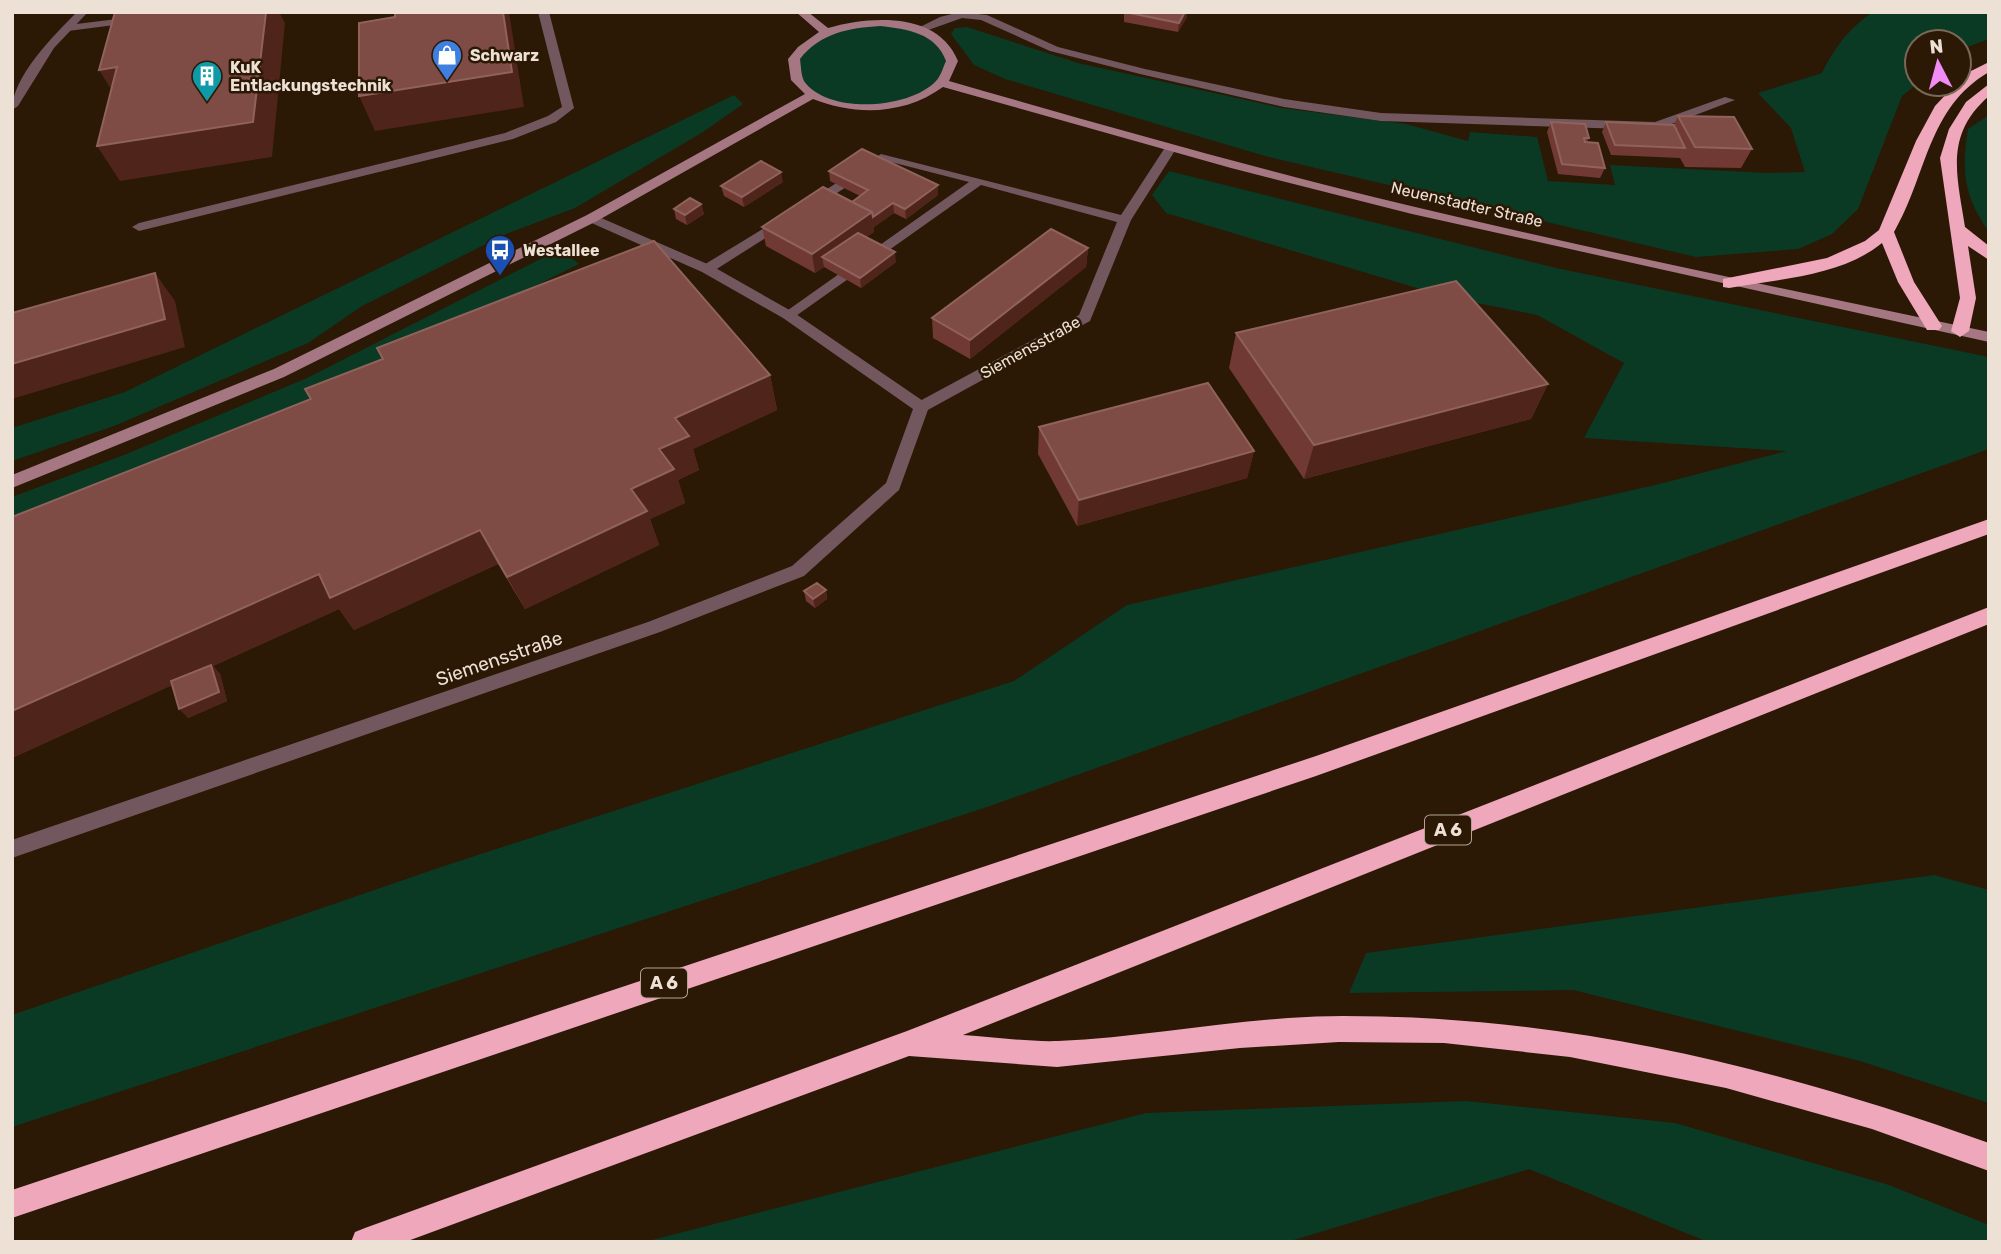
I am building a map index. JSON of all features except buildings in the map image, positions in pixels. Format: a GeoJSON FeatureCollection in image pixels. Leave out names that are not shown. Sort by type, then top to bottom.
{"type":"FeatureCollection","features":[{"type":"Feature","properties":{"kind":"highway"},"geometry":{"type":"LineString","coordinates":[[1729,283],[1817,266],[1853,253],[1886,232],[1930,120],[1950,94],[1989,66]]}},
{"type":"Feature","properties":{"kind":"highway"},"geometry":{"type":"LineString","coordinates":[[1960,331],[1968,298],[1947,158],[1956,129],[1973,102],[1989,88]]}},
{"type":"Feature","properties":{"kind":"highway"},"geometry":{"type":"LineString","coordinates":[[1958,229],[1989,255]]}},
{"type":"Feature","properties":{"kind":"highway"},"geometry":{"type":"LineString","coordinates":[[1886,232],[1906,282],[1933,326]]}},
{"type":"Feature","properties":{"kind":"highway","name":"A 6"},"geometry":{"type":"LineString","coordinates":[[12,1204],[1316,766],[1989,526]]}},
{"type":"Feature","properties":{"kind":"highway","name":"A 6"},"geometry":{"type":"LineString","coordinates":[[365,1242],[907,1044],[1989,615]]}},
{"type":"Feature","properties":{"kind":"highway"},"geometry":{"type":"LineString","coordinates":[[907,1044],[1057,1054],[1240,1035],[1339,1029],[1444,1030],[1570,1044],[1726,1075],[1872,1115],[1989,1157]]}},
{"type":"Feature","properties":{"kind":"main road"},"geometry":{"type":"LineString","coordinates":[[801,12],[826,32]]}},
{"type":"Feature","properties":{"kind":"main road"},"geometry":{"type":"LineString","coordinates":[[866,23],[895,24],[920,30],[939,40],[950,54],[951,69],[942,83],[922,96],[881,107],[850,106],[812,95],[795,78],[794,59],[807,43],[826,32],[866,23]]}},
{"type":"Feature","properties":{"kind":"main road","name":"Neuenstadter Straße"},"geometry":{"type":"LineString","coordinates":[[942,83],[1170,149],[1412,210],[1729,283],[1989,338]]}},
{"type":"Feature","properties":{"kind":"main road"},"geometry":{"type":"LineString","coordinates":[[12,482],[279,373],[592,218],[812,95]]}},
{"type":"Feature","properties":{"kind":"street"},"geometry":{"type":"LineString","coordinates":[[12,106],[50,46],[83,12]]}},
{"type":"Feature","properties":{"kind":"street"},"geometry":{"type":"LineString","coordinates":[[139,228],[509,136],[552,119],[568,108],[543,12]]}},
{"type":"Feature","properties":{"kind":"street"},"geometry":{"type":"LineString","coordinates":[[920,30],[944,19],[962,15],[984,17],[1054,49],[1144,72],[1284,103],[1381,117],[1656,126],[1729,100]]}},
{"type":"Feature","properties":{"kind":"street"},"geometry":{"type":"LineString","coordinates":[[68,28],[144,18]]}},
{"type":"Feature","properties":{"kind":"street","name":"Siemensstraße"},"geometry":{"type":"LineString","coordinates":[[12,849],[654,627],[798,570],[892,486],[920,407],[1085,318],[1124,220],[1170,149]]}},
{"type":"Feature","properties":{"kind":"street"},"geometry":{"type":"LineString","coordinates":[[707,269],[885,157],[1124,220]]}},
{"type":"Feature","properties":{"kind":"street"},"geometry":{"type":"LineString","coordinates":[[788,314],[979,181]]}},
{"type":"Feature","properties":{"kind":"street"},"geometry":{"type":"LineString","coordinates":[[592,218],[707,269],[788,314],[920,407]]}},
{"type":"Feature","properties":{"kind":"green space"},"geometry":{"type":"Polygon","coordinates":[[[1873,12],[1989,12],[1989,39],[1973,45],[1973,28],[1903,28],[1903,95],[1858,209],[1832,234],[1798,249],[1696,257],[1265,156],[1005,79],[974,65],[951,34],[955,28],[967,27],[1078,63],[1282,108],[1406,124],[1468,141],[1470,132],[1537,137],[1548,181],[1615,185],[1610,165],[1767,173],[1805,172],[1791,128],[1758,93],[1822,73],[1843,39],[1873,12]]]}},
{"type":"Feature","properties":{"kind":"green space"},"geometry":{"type":"Polygon","coordinates":[[[866,23],[920,30],[950,54],[933,90],[881,107],[836,104],[801,87],[794,59],[807,43],[866,23]]]}},
{"type":"Feature","properties":{"kind":"green space"},"geometry":{"type":"Polygon","coordinates":[[[734,95],[743,104],[703,132],[575,208],[506,234],[362,306],[308,343],[114,426],[12,461],[12,428],[125,392],[734,95]]]}},
{"type":"Feature","properties":{"kind":"green space"},"geometry":{"type":"Polygon","coordinates":[[[1989,115],[1989,232],[1974,207],[1966,183],[1965,158],[1968,129],[1989,115]]]}},
{"type":"Feature","properties":{"kind":"green space"},"geometry":{"type":"Polygon","coordinates":[[[1169,171],[1556,268],[1989,357],[1989,449],[990,806],[12,1127],[12,1015],[441,867],[1014,681],[1127,605],[1655,485],[1787,451],[1584,438],[1624,363],[1537,315],[1447,297],[1166,213],[1152,195],[1169,171]]]}},
{"type":"Feature","properties":{"kind":"green space"},"geometry":{"type":"Polygon","coordinates":[[[560,249],[579,264],[293,407],[12,532],[12,497],[124,455],[307,378],[560,249]]]}},
{"type":"Feature","properties":{"kind":"green space"},"geometry":{"type":"Polygon","coordinates":[[[1934,875],[1989,890],[1989,1103],[1860,1061],[1573,990],[1349,993],[1366,953],[1934,875]]]}},
{"type":"Feature","properties":{"kind":"green space"},"geometry":{"type":"Polygon","coordinates":[[[1466,1101],[1675,1123],[1889,1185],[1989,1225],[1989,1242],[1708,1242],[1529,1169],[1287,1242],[644,1242],[1146,1113],[1466,1101]]]}},
{"type":"Feature","properties":{"kind":"place","name":"Schwarz"},"geometry":{"type":"Point","coordinates":[447,82]}},
{"type":"Feature","properties":{"kind":"place","name":"KuK Entlackungstechnik"},"geometry":{"type":"Point","coordinates":[207,103]}},
{"type":"Feature","properties":{"kind":"place","name":"Westallee"},"geometry":{"type":"Point","coordinates":[500,277]}}]}
